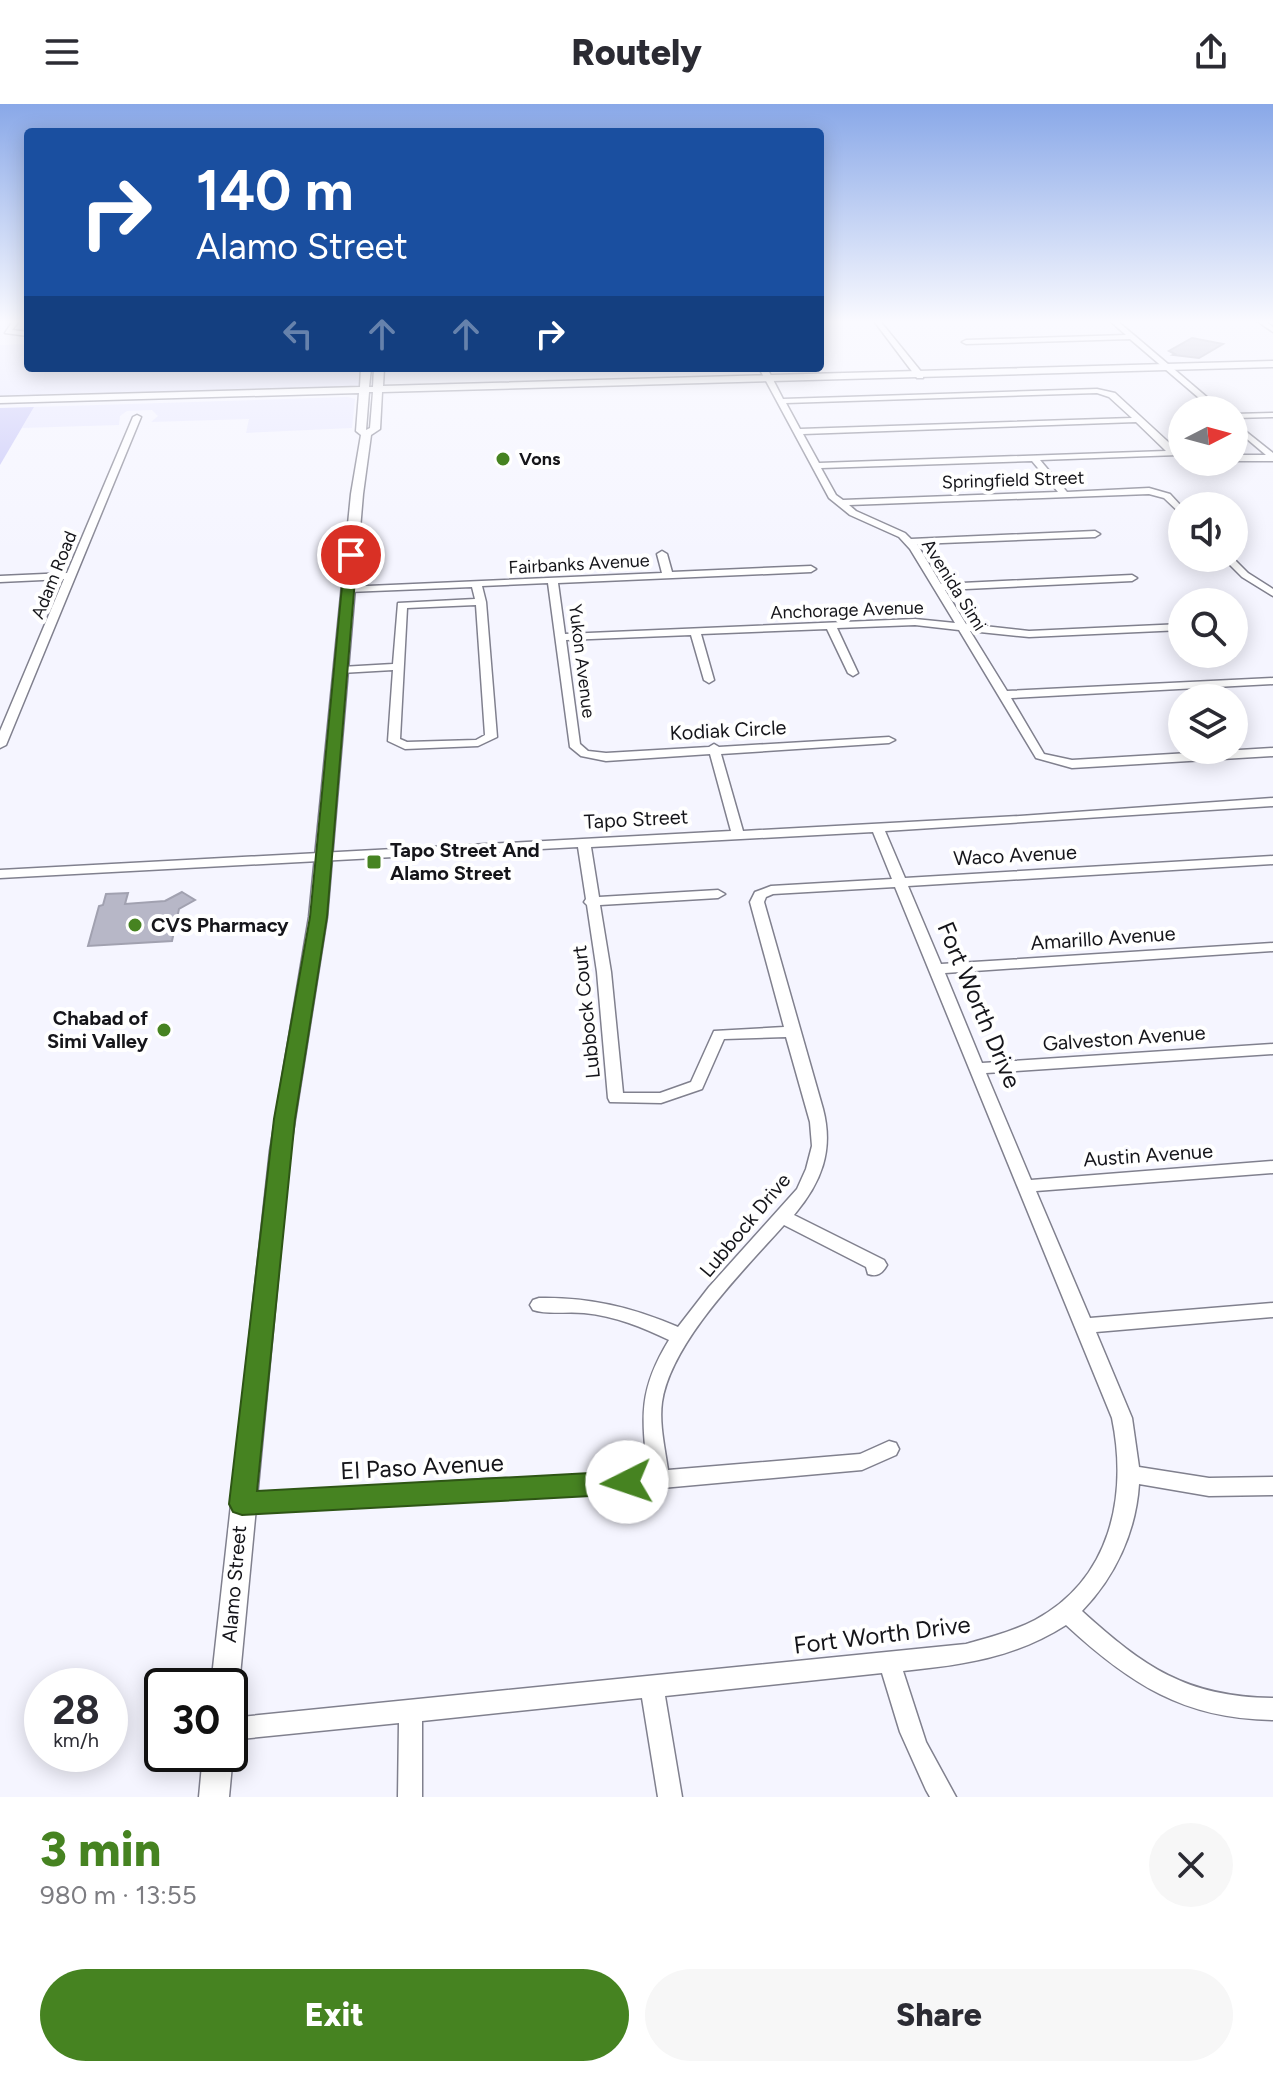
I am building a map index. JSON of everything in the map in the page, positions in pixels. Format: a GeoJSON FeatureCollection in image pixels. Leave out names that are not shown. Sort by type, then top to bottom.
{"type":"FeatureCollection","features":[{"type":"Feature","properties":{"kind":"main road"},"geometry":{"type":"LineString","coordinates":[[0,403],[91,400]]}},
{"type":"Feature","properties":{"kind":"main road","name":"Alamo Street"},"geometry":{"type":"LineString","coordinates":[[363,400],[361,431],[366,434]]}},
{"type":"Feature","properties":{"kind":"main road","name":"Alamo Street"},"geometry":{"type":"LineString","coordinates":[[366,434],[375,429],[377,400]]}},
{"type":"Feature","properties":{"kind":"main road","name":"Alamo Street"},"geometry":{"type":"LineString","coordinates":[[227,1668],[280,1151],[318,917],[348,589],[366,434]]}},
{"type":"Feature","properties":{"kind":"main road"},"geometry":{"type":"LineString","coordinates":[[214,1797],[216,1772]]}},
{"type":"Feature","properties":{"kind":"street"},"geometry":{"type":"LineString","coordinates":[[817,400],[781,401],[838,503]]}},
{"type":"Feature","properties":{"kind":"street"},"geometry":{"type":"LineString","coordinates":[[1117,400],[1168,445]]}},
{"type":"Feature","properties":{"kind":"street"},"geometry":{"type":"LineString","coordinates":[[1248,416],[1273,415]]}},
{"type":"Feature","properties":{"kind":"street","name":"Adam Road"},"geometry":{"type":"LineString","coordinates":[[0,745],[137,417]]}},
{"type":"Feature","properties":{"kind":"street"},"geometry":{"type":"LineString","coordinates":[[797,432],[1139,420]]}},
{"type":"Feature","properties":{"kind":"street"},"geometry":{"type":"LineString","coordinates":[[1248,436],[1273,457]]}},
{"type":"Feature","properties":{"kind":"street"},"geometry":{"type":"LineString","coordinates":[[815,466],[1168,453]]}},
{"type":"Feature","properties":{"kind":"street"},"geometry":{"type":"LineString","coordinates":[[1033,457],[1064,494]]}},
{"type":"Feature","properties":{"kind":"street"},"geometry":{"type":"LineString","coordinates":[[1248,458],[1273,457]]}},
{"type":"Feature","properties":{"kind":"street","name":"Springfield Street"},"geometry":{"type":"LineString","coordinates":[[838,503],[1153,491],[1168,497]]}},
{"type":"Feature","properties":{"kind":"street","name":"Avenida Simi"},"geometry":{"type":"LineString","coordinates":[[838,503],[892,529],[910,542],[1036,751],[1048,760],[1072,764],[1273,752]]}},
{"type":"Feature","properties":{"kind":"street"},"geometry":{"type":"LineString","coordinates":[[910,542],[1095,534]]}},
{"type":"Feature","properties":{"kind":"street"},"geometry":{"type":"LineString","coordinates":[[662,554],[668,576]]}},
{"type":"Feature","properties":{"kind":"street","name":"Fairbanks Avenue"},"geometry":{"type":"LineString","coordinates":[[348,589],[811,569]]}},
{"type":"Feature","properties":{"kind":"street"},"geometry":{"type":"LineString","coordinates":[[1242,572],[1273,593]]}},
{"type":"Feature","properties":{"kind":"street"},"geometry":{"type":"LineString","coordinates":[[0,579],[72,576]]}},
{"type":"Feature","properties":{"kind":"street"},"geometry":{"type":"LineString","coordinates":[[938,587],[1132,578]]}},
{"type":"Feature","properties":{"kind":"street","name":"Yukon Avenue"},"geometry":{"type":"LineString","coordinates":[[553,581],[574,745]]}},
{"type":"Feature","properties":{"kind":"street"},"geometry":{"type":"LineString","coordinates":[[477,585],[481,602],[491,737],[488,741],[405,746],[394,741],[402,605],[481,602]]}},
{"type":"Feature","properties":{"kind":"street","name":"Anchorage Avenue"},"geometry":{"type":"LineString","coordinates":[[561,637],[915,622],[1029,634],[1168,628]]}},
{"type":"Feature","properties":{"kind":"street"},"geometry":{"type":"LineString","coordinates":[[831,626],[853,673]]}},
{"type":"Feature","properties":{"kind":"street"},"geometry":{"type":"LineString","coordinates":[[695,632],[709,680]]}},
{"type":"Feature","properties":{"kind":"street"},"geometry":{"type":"LineString","coordinates":[[341,670],[398,667]]}},
{"type":"Feature","properties":{"kind":"street"},"geometry":{"type":"LineString","coordinates":[[1002,695],[1273,681]]}},
{"type":"Feature","properties":{"kind":"street","name":"Kodiak Circle"},"geometry":{"type":"LineString","coordinates":[[574,745],[585,754],[606,757],[714,748],[889,740]]}},
{"type":"Feature","properties":{"kind":"street"},"geometry":{"type":"LineString","coordinates":[[714,748],[738,834]]}},
{"type":"Feature","properties":{"kind":"street","name":"Tapo Street"},"geometry":{"type":"LineString","coordinates":[[0,874],[877,827],[1273,802]]}},
{"type":"Feature","properties":{"kind":"street","name":"Fort Worth Drive"},"geometry":{"type":"LineString","coordinates":[[248,1727],[966,1654],[1001,1645],[1066,1611],[1090,1587],[1112,1552],[1125,1516],[1131,1474],[1129,1444],[1122,1418],[877,827]]}},
{"type":"Feature","properties":{"kind":"street","name":"Lubbock Court"},"geometry":{"type":"LineString","coordinates":[[584,842],[604,972],[616,1098],[661,1098],[697,1085],[719,1034],[791,1032]]}},
{"type":"Feature","properties":{"kind":"street","name":"Waco Avenue"},"geometry":{"type":"LineString","coordinates":[[760,895],[771,890],[1273,860]]}},
{"type":"Feature","properties":{"kind":"street"},"geometry":{"type":"LineString","coordinates":[[591,902],[718,894]]}},
{"type":"Feature","properties":{"kind":"street","name":"Lubbock Drive"},"geometry":{"type":"LineString","coordinates":[[659,1480],[652,1428],[653,1399],[662,1367],[679,1336],[803,1193],[821,1154],[819,1118],[791,1032],[757,902],[760,895]]}},
{"type":"Feature","properties":{"kind":"street","name":"Amarillo Avenue"},"geometry":{"type":"LineString","coordinates":[[935,969],[1273,947]]}},
{"type":"Feature","properties":{"kind":"street","name":"Galveston Avenue"},"geometry":{"type":"LineString","coordinates":[[978,1068],[1273,1049]]}},
{"type":"Feature","properties":{"kind":"street","name":"Austin Avenue"},"geometry":{"type":"LineString","coordinates":[[1026,1186],[1273,1167]]}},
{"type":"Feature","properties":{"kind":"street"},"geometry":{"type":"LineString","coordinates":[[783,1217],[878,1265],[874,1269]]}},
{"type":"Feature","properties":{"kind":"street"},"geometry":{"type":"LineString","coordinates":[[539,1305],[608,1307],[679,1336]]}},
{"type":"Feature","properties":{"kind":"street"},"geometry":{"type":"LineString","coordinates":[[1085,1326],[1273,1310]]}},
{"type":"Feature","properties":{"kind":"street","name":"El Paso Avenue"},"geometry":{"type":"LineString","coordinates":[[242,1504],[659,1480],[862,1462],[889,1449]]}},
{"type":"Feature","properties":{"kind":"street"},"geometry":{"type":"LineString","coordinates":[[1131,1474],[1209,1487],[1273,1486]]}},
{"type":"Feature","properties":{"kind":"street"},"geometry":{"type":"LineString","coordinates":[[1066,1611],[1140,1674],[1174,1691],[1211,1704],[1273,1709]]}},
{"type":"Feature","properties":{"kind":"street"},"geometry":{"type":"LineString","coordinates":[[890,1662],[901,1707],[921,1756],[944,1797]]}},
{"type":"Feature","properties":{"kind":"street"},"geometry":{"type":"LineString","coordinates":[[652,1687],[670,1797]]}},
{"type":"Feature","properties":{"kind":"street"},"geometry":{"type":"LineString","coordinates":[[410,1797],[411,1712]]}},
{"type":"Feature","properties":{"kind":"shaded area"},"geometry":{"type":"Polygon","coordinates":[[[355,400],[352,428],[246,433],[249,419],[151,422],[158,416],[152,410],[127,411],[120,416],[119,425],[22,428],[34,407],[355,400]]]}},
{"type":"Feature","properties":{"kind":"shaded area"},"geometry":{"type":"Polygon","coordinates":[[[34,407],[0,465],[0,408],[34,407]]]}},
{"type":"Feature","properties":{"kind":"building","name":"CVS Pharmacy"},"geometry":{"type":"Polygon","coordinates":[[[182,892],[195,900],[179,909],[172,941],[88,946],[99,906],[103,905],[106,894],[128,893],[125,904],[165,901],[182,892]]]}},
{"type":"Feature","properties":{"kind":"place","name":"Vons"},"geometry":{"type":"Point","coordinates":[503,459]}},
{"type":"Feature","properties":{"kind":"place","name":"Tapo Street And Alamo Street"},"geometry":{"type":"Point","coordinates":[374,862]}},
{"type":"Feature","properties":{"kind":"place","name":"CVS Pharmacy"},"geometry":{"type":"Point","coordinates":[135,925]}},
{"type":"Feature","properties":{"kind":"place","name":"Chabad of Simi Valley"},"geometry":{"type":"Point","coordinates":[164,1030]}},
{"type":"Feature","properties":{"kind":"route"},"geometry":{"type":"LineString","coordinates":[[351,555],[318,917],[284,1119],[242,1504],[627,1482]]}}]}
